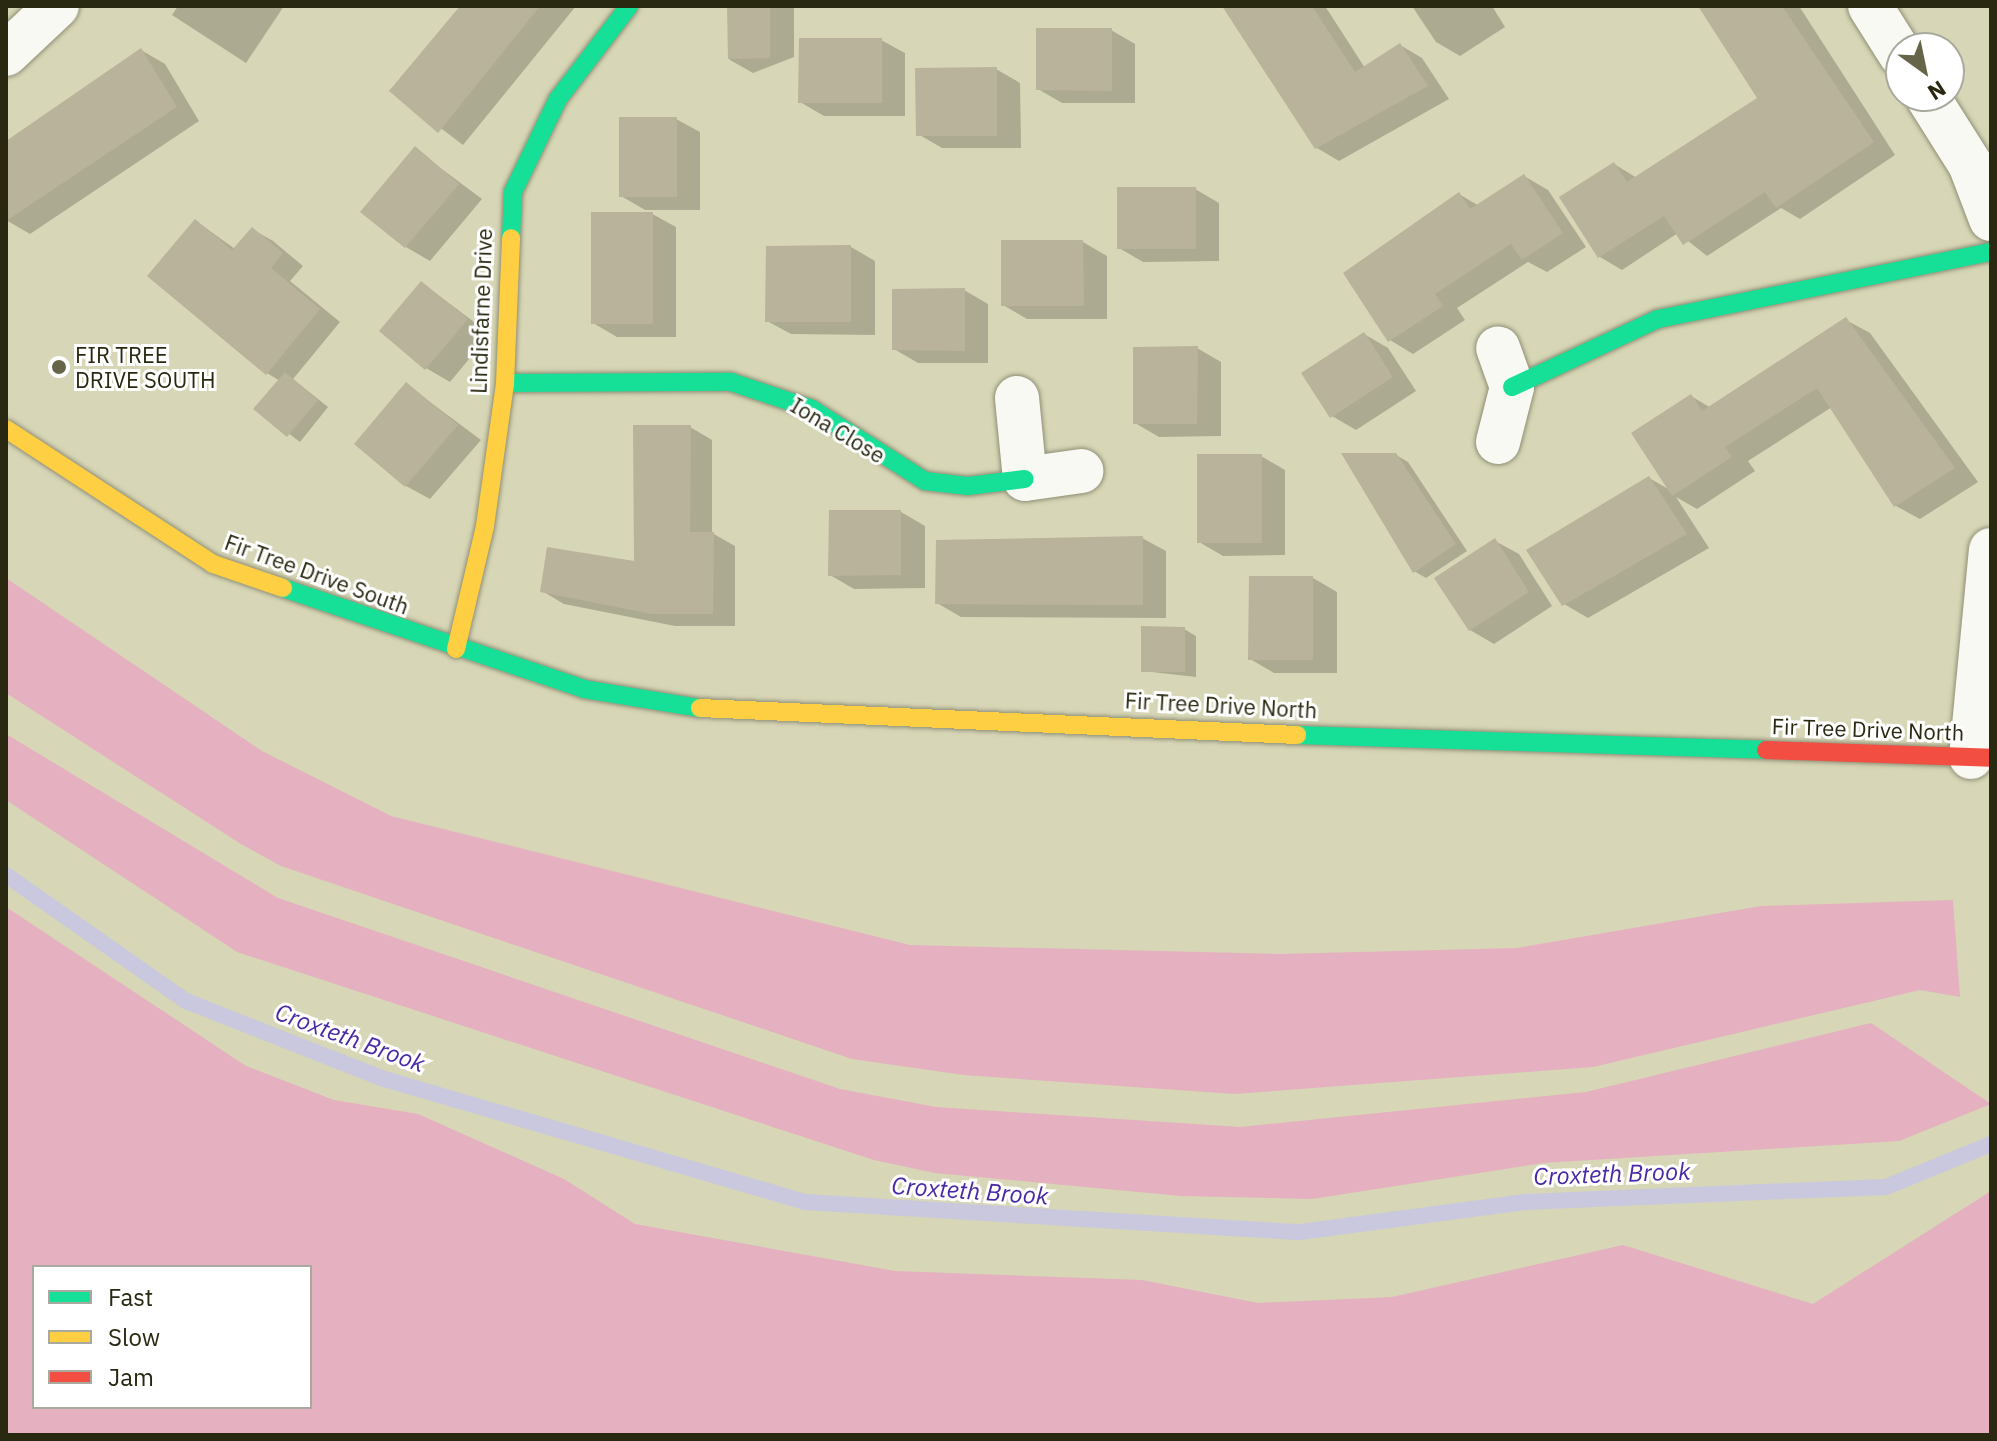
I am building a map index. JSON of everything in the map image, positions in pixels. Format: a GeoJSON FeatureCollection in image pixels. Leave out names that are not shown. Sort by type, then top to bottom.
{"type":"FeatureCollection","features":[{"type":"Feature","properties":{"kind":"street"},"geometry":{"type":"LineString","coordinates":[[6,54],[57,6]]}},
{"type":"Feature","properties":{"kind":"street","name":"Lindisfarne Drive"},"geometry":{"type":"LineString","coordinates":[[456,649],[485,526],[505,383],[508,223],[523,162],[558,99],[629,6]]}},
{"type":"Feature","properties":{"kind":"street"},"geometry":{"type":"LineString","coordinates":[[1870,6],[1886,32]]}},
{"type":"Feature","properties":{"kind":"street"},"geometry":{"type":"LineString","coordinates":[[1937,112],[1970,164],[1991,219]]}},
{"type":"Feature","properties":{"kind":"street"},"geometry":{"type":"LineString","coordinates":[[1498,442],[1505,368],[1658,319],[1991,252]]}},
{"type":"Feature","properties":{"kind":"street","name":"Iona Close"},"geometry":{"type":"LineString","coordinates":[[505,383],[731,382],[812,409],[925,481],[968,486],[1081,471]]}},
{"type":"Feature","properties":{"kind":"street"},"geometry":{"type":"LineString","coordinates":[[1017,398],[1025,479]]}},
{"type":"Feature","properties":{"kind":"street","name":"Fir Tree Drive South"},"geometry":{"type":"LineString","coordinates":[[6,429],[213,564],[456,649]]}},
{"type":"Feature","properties":{"kind":"street"},"geometry":{"type":"LineString","coordinates":[[1981,757],[1991,550]]}},
{"type":"Feature","properties":{"kind":"street","name":"Fir Tree Drive North"},"geometry":{"type":"LineString","coordinates":[[456,649],[584,689],[809,718],[1981,757]]}},
{"type":"Feature","properties":{"kind":"shaded area"},"geometry":{"type":"Polygon","coordinates":[[[6,578],[262,751],[391,816],[910,945],[1279,954],[1517,948],[1761,906],[1953,900],[1960,997],[1920,990],[1593,1067],[1235,1094],[964,1075],[852,1059],[281,866],[241,844],[6,693],[6,578]]]}},
{"type":"Feature","properties":{"kind":"shaded area"},"geometry":{"type":"Polygon","coordinates":[[[6,734],[278,898],[840,1089],[936,1107],[1240,1127],[1586,1092],[1871,1023],[1991,1104],[1899,1141],[1543,1163],[1312,1199],[1181,1196],[935,1173],[874,1160],[237,952],[6,800],[6,734]]]}},
{"type":"Feature","properties":{"kind":"shaded area"},"geometry":{"type":"Polygon","coordinates":[[[6,907],[246,1066],[334,1100],[418,1114],[564,1179],[635,1224],[895,1271],[1142,1280],[1258,1303],[1392,1297],[1623,1245],[1813,1304],[1991,1191],[1991,1435],[6,1435],[6,907]]]}},
{"type":"Feature","properties":{"kind":"building"},"geometry":{"type":"Polygon","coordinates":[[[460,6],[540,6],[438,133],[389,91],[460,6]]]}},
{"type":"Feature","properties":{"kind":"building"},"geometry":{"type":"Polygon","coordinates":[[[727,6],[770,6],[770,58],[728,59],[727,6]]]}},
{"type":"Feature","properties":{"kind":"building"},"geometry":{"type":"Polygon","coordinates":[[[1222,6],[1312,6],[1355,72],[1400,43],[1428,86],[1315,149],[1222,6]]]}},
{"type":"Feature","properties":{"kind":"building"},"geometry":{"type":"Polygon","coordinates":[[[1698,6],[1782,6],[1874,142],[1776,208],[1765,192],[1683,245],[1664,216],[1598,258],[1559,197],[1614,162],[1627,182],[1757,98],[1698,6]]]}},
{"type":"Feature","properties":{"kind":"building"},"geometry":{"type":"Polygon","coordinates":[[[1036,28],[1112,28],[1112,91],[1036,90],[1036,28]]]}},
{"type":"Feature","properties":{"kind":"building"},"geometry":{"type":"Polygon","coordinates":[[[799,38],[882,38],[882,103],[798,103],[799,38]]]}},
{"type":"Feature","properties":{"kind":"building"},"geometry":{"type":"Polygon","coordinates":[[[141,48],[177,107],[6,221],[6,141],[141,48]]]}},
{"type":"Feature","properties":{"kind":"building"},"geometry":{"type":"Polygon","coordinates":[[[997,67],[997,136],[916,136],[915,68],[997,67]]]}},
{"type":"Feature","properties":{"kind":"building"},"geometry":{"type":"Polygon","coordinates":[[[619,117],[677,117],[677,197],[619,197],[619,117]]]}},
{"type":"Feature","properties":{"kind":"building"},"geometry":{"type":"Polygon","coordinates":[[[415,146],[459,184],[405,248],[360,212],[415,146]]]}},
{"type":"Feature","properties":{"kind":"building"},"geometry":{"type":"Polygon","coordinates":[[[1524,174],[1563,233],[1522,260],[1511,244],[1435,294],[1443,306],[1388,342],[1343,273],[1459,192],[1470,209],[1524,174]]]}},
{"type":"Feature","properties":{"kind":"building"},"geometry":{"type":"Polygon","coordinates":[[[1117,187],[1196,187],[1196,249],[1117,249],[1117,187]]]}},
{"type":"Feature","properties":{"kind":"building"},"geometry":{"type":"Polygon","coordinates":[[[591,212],[653,212],[653,324],[591,324],[591,212]]]}},
{"type":"Feature","properties":{"kind":"building"},"geometry":{"type":"Polygon","coordinates":[[[195,219],[232,250],[252,227],[283,253],[271,268],[320,309],[266,375],[147,276],[195,219]]]}},
{"type":"Feature","properties":{"kind":"building"},"geometry":{"type":"Polygon","coordinates":[[[1001,240],[1083,240],[1084,306],[1001,306],[1001,240]]]}},
{"type":"Feature","properties":{"kind":"building"},"geometry":{"type":"Polygon","coordinates":[[[851,245],[851,322],[765,322],[766,246],[851,245]]]}},
{"type":"Feature","properties":{"kind":"building"},"geometry":{"type":"Polygon","coordinates":[[[421,281],[468,319],[425,370],[379,331],[421,281]]]}},
{"type":"Feature","properties":{"kind":"building"},"geometry":{"type":"Polygon","coordinates":[[[965,288],[965,351],[892,350],[892,289],[965,288]]]}},
{"type":"Feature","properties":{"kind":"building"},"geometry":{"type":"Polygon","coordinates":[[[1846,317],[1955,468],[1894,507],[1817,388],[1725,447],[1732,457],[1672,496],[1631,433],[1691,394],[1702,411],[1846,317]]]}},
{"type":"Feature","properties":{"kind":"building"},"geometry":{"type":"Polygon","coordinates":[[[1364,332],[1393,377],[1330,418],[1301,373],[1364,332]]]}},
{"type":"Feature","properties":{"kind":"building"},"geometry":{"type":"Polygon","coordinates":[[[1198,346],[1197,424],[1133,424],[1133,347],[1198,346]]]}},
{"type":"Feature","properties":{"kind":"building"},"geometry":{"type":"Polygon","coordinates":[[[285,372],[318,400],[287,437],[253,409],[285,372]]]}},
{"type":"Feature","properties":{"kind":"building"},"geometry":{"type":"Polygon","coordinates":[[[406,382],[458,425],[405,487],[354,444],[406,382]]]}},
{"type":"Feature","properties":{"kind":"building"},"geometry":{"type":"Polygon","coordinates":[[[633,425],[691,425],[690,532],[714,532],[713,614],[652,614],[540,592],[547,547],[634,561],[633,425]]]}},
{"type":"Feature","properties":{"kind":"building"},"geometry":{"type":"Polygon","coordinates":[[[1341,453],[1396,453],[1456,544],[1413,573],[1341,453]]]}},
{"type":"Feature","properties":{"kind":"building"},"geometry":{"type":"Polygon","coordinates":[[[1197,454],[1262,454],[1262,543],[1197,543],[1197,454]]]}},
{"type":"Feature","properties":{"kind":"building"},"geometry":{"type":"Polygon","coordinates":[[[1649,476],[1687,534],[1562,606],[1526,550],[1649,476]]]}},
{"type":"Feature","properties":{"kind":"building"},"geometry":{"type":"Polygon","coordinates":[[[829,510],[901,510],[901,575],[828,576],[829,510]]]}},
{"type":"Feature","properties":{"kind":"building"},"geometry":{"type":"Polygon","coordinates":[[[1143,536],[1143,605],[935,604],[936,540],[1143,536]]]}},
{"type":"Feature","properties":{"kind":"building"},"geometry":{"type":"Polygon","coordinates":[[[1495,538],[1529,592],[1469,631],[1434,578],[1495,538]]]}},
{"type":"Feature","properties":{"kind":"building"},"geometry":{"type":"Polygon","coordinates":[[[1249,576],[1313,576],[1313,660],[1248,660],[1249,576]]]}},
{"type":"Feature","properties":{"kind":"building"},"geometry":{"type":"Polygon","coordinates":[[[1141,626],[1185,627],[1185,672],[1141,672],[1141,626]]]}},
{"type":"Feature","properties":{"kind":"waterway","name":"Croxteth Brook"},"geometry":{"type":"LineString","coordinates":[[6,875],[186,1001],[381,1078],[805,1202],[1300,1232],[1525,1202],[1886,1187],[1991,1144]]}},
{"type":"Feature","properties":{"kind":"traffic: fast"},"geometry":{"type":"LineString","coordinates":[[511,238],[513,192],[558,99],[629,6]]}},
{"type":"Feature","properties":{"kind":"traffic: fast"},"geometry":{"type":"LineString","coordinates":[[1512,387],[1658,319],[1991,252]]}},
{"type":"Feature","properties":{"kind":"traffic: fast"},"geometry":{"type":"LineString","coordinates":[[505,383],[731,382],[812,409],[925,481],[968,486],[1025,479]]}},
{"type":"Feature","properties":{"kind":"traffic: fast"},"geometry":{"type":"LineString","coordinates":[[283,588],[584,689],[700,708]]}},
{"type":"Feature","properties":{"kind":"traffic: fast"},"geometry":{"type":"LineString","coordinates":[[1297,735],[1766,750]]}},
{"type":"Feature","properties":{"kind":"traffic: slow"},"geometry":{"type":"LineString","coordinates":[[456,649],[485,526],[505,383],[511,238]]}},
{"type":"Feature","properties":{"kind":"traffic: slow"},"geometry":{"type":"LineString","coordinates":[[6,429],[213,564],[283,588]]}},
{"type":"Feature","properties":{"kind":"traffic: slow"},"geometry":{"type":"LineString","coordinates":[[700,708],[1297,735]]}},
{"type":"Feature","properties":{"kind":"traffic: jam"},"geometry":{"type":"LineString","coordinates":[[1766,750],[1991,758]]}},
{"type":"Feature","properties":{"kind":"place","name":"FIR TREE DRIVE SOUTH"},"geometry":{"type":"Point","coordinates":[59,367]}}]}
